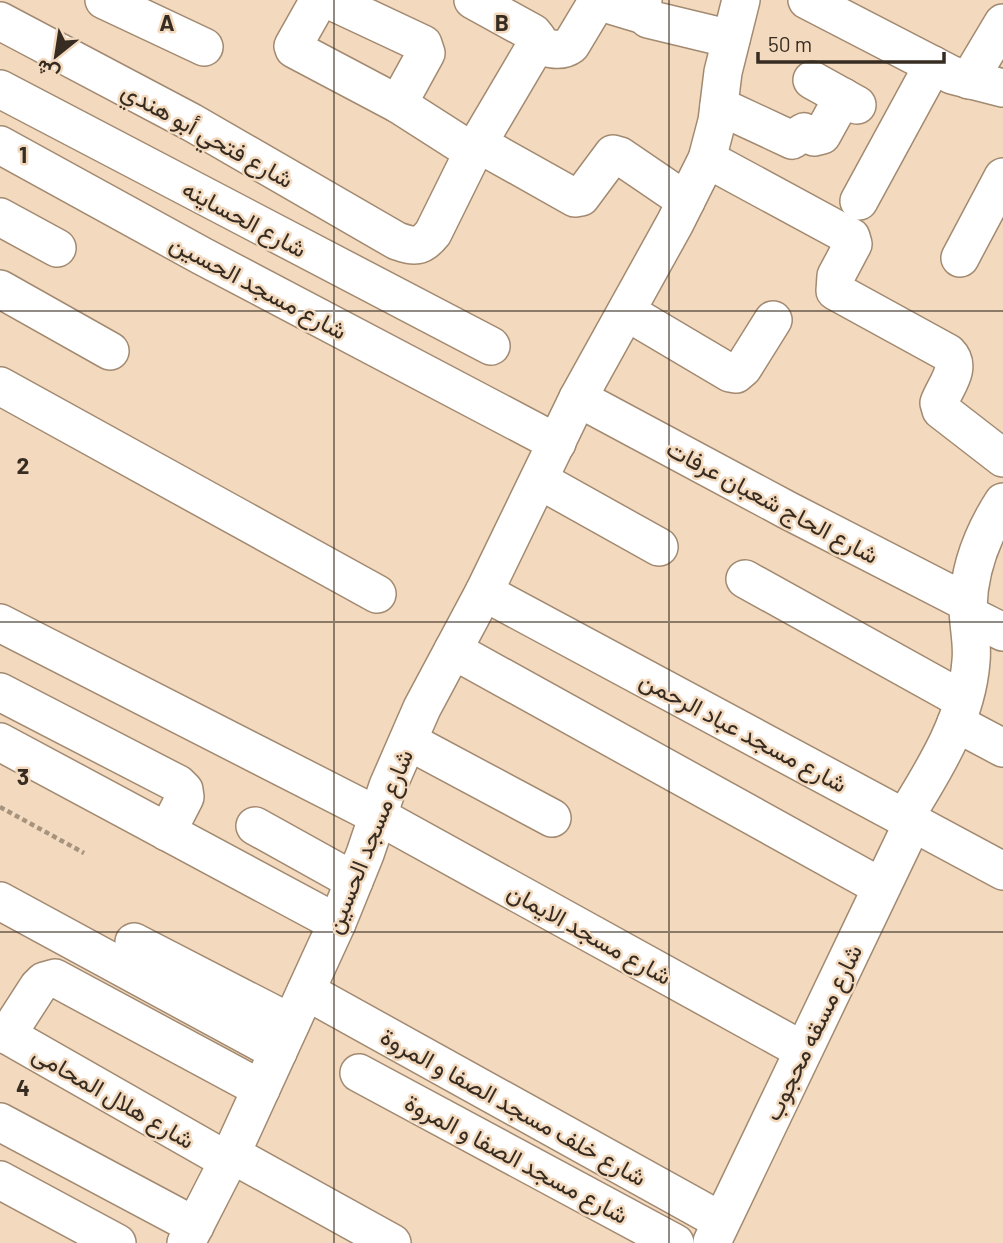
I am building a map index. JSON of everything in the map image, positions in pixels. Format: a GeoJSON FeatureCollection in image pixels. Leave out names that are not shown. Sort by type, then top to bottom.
{"type":"FeatureCollection","features":[{"type":"Feature","properties":{"kind":"street"},"geometry":{"type":"LineString","coordinates":[[104,0],[204,47]]}},
{"type":"Feature","properties":{"kind":"street"},"geometry":{"type":"LineString","coordinates":[[473,0],[537,37],[536,45],[475,148]]}},
{"type":"Feature","properties":{"kind":"street","name":"شارع مسجد الحسين"},"geometry":{"type":"LineString","coordinates":[[197,1236],[230,1157],[337,923],[422,708],[484,592],[578,398],[627,312],[707,159],[741,0]]}},
{"type":"Feature","properties":{"kind":"street"},"geometry":{"type":"LineString","coordinates":[[807,0],[856,10],[933,65],[986,84],[1003,23]]}},
{"type":"Feature","properties":{"kind":"street"},"geometry":{"type":"LineString","coordinates":[[398,104],[426,53],[426,48],[386,12],[313,3],[292,46],[294,50],[475,148],[575,198],[581,197],[588,190],[613,154],[620,156],[686,201]]}},
{"type":"Feature","properties":{"kind":"street"},"geometry":{"type":"LineString","coordinates":[[536,45],[559,51],[566,49],[595,5],[604,3],[644,7],[653,21],[731,39]]}},
{"type":"Feature","properties":{"kind":"street","name":"شارع فتحي أبو هندي"},"geometry":{"type":"LineString","coordinates":[[0,22],[191,122],[397,241],[416,246],[426,242],[475,148]]}},
{"type":"Feature","properties":{"kind":"street"},"geometry":{"type":"LineString","coordinates":[[859,201],[933,65]]}},
{"type":"Feature","properties":{"kind":"street","name":"شارع الحساينه"},"geometry":{"type":"LineString","coordinates":[[0,89],[491,346]]}},
{"type":"Feature","properties":{"kind":"street"},"geometry":{"type":"LineString","coordinates":[[719,106],[792,140],[804,132],[814,137],[822,135],[837,94]]}},
{"type":"Feature","properties":{"kind":"street","name":"شارع مسجد الحسين"},"geometry":{"type":"LineString","coordinates":[[0,145],[202,256],[557,443]]}},
{"type":"Feature","properties":{"kind":"street"},"geometry":{"type":"LineString","coordinates":[[707,159],[851,237],[853,244],[836,276],[835,291],[948,353],[954,359],[956,367],[939,403],[941,410],[1003,458]]}},
{"type":"Feature","properties":{"kind":"street"},"geometry":{"type":"LineString","coordinates":[[960,258],[1003,177]]}},
{"type":"Feature","properties":{"kind":"street"},"geometry":{"type":"LineString","coordinates":[[0,217],[57,248]]}},
{"type":"Feature","properties":{"kind":"street"},"geometry":{"type":"LineString","coordinates":[[0,289],[110,351]]}},
{"type":"Feature","properties":{"kind":"street"},"geometry":{"type":"LineString","coordinates":[[627,312],[736,374],[743,368],[773,320]]}},
{"type":"Feature","properties":{"kind":"street"},"geometry":{"type":"LineString","coordinates":[[0,386],[377,594]]}},
{"type":"Feature","properties":{"kind":"street","name":"شارع الحاج شعبان عرفات"},"geometry":{"type":"LineString","coordinates":[[578,398],[968,609],[1003,632]]}},
{"type":"Feature","properties":{"kind":"street"},"geometry":{"type":"LineString","coordinates":[[539,480],[659,547]]}},
{"type":"Feature","properties":{"kind":"street"},"geometry":{"type":"LineString","coordinates":[[909,820],[959,712],[971,661],[968,609],[973,570],[990,522],[1003,502]]}},
{"type":"Feature","properties":{"kind":"street"},"geometry":{"type":"LineString","coordinates":[[746,579],[959,712],[1003,748]]}},
{"type":"Feature","properties":{"kind":"street","name":"شارع مسجد عباد الرحمن"},"geometry":{"type":"LineString","coordinates":[[484,592],[1003,871]]}},
{"type":"Feature","properties":{"kind":"street","name":"شارع مسجد الايمان"},"geometry":{"type":"LineString","coordinates":[[0,623],[378,816],[802,1050]]}},
{"type":"Feature","properties":{"kind":"street"},"geometry":{"type":"LineString","coordinates":[[453,650],[881,887]]}},
{"type":"Feature","properties":{"kind":"street"},"geometry":{"type":"LineString","coordinates":[[0,692],[178,784],[184,790],[185,797],[167,832]]}},
{"type":"Feature","properties":{"kind":"street"},"geometry":{"type":"LineString","coordinates":[[408,741],[552,818]]}},
{"type":"Feature","properties":{"kind":"street"},"geometry":{"type":"LineString","coordinates":[[0,742],[337,923]]}},
{"type":"Feature","properties":{"kind":"street","name":"شارع مسقه محجوب"},"geometry":{"type":"LineString","coordinates":[[716,1232],[881,887],[909,820]]}},
{"type":"Feature","properties":{"kind":"street"},"geometry":{"type":"LineString","coordinates":[[255,826],[354,881]]}},
{"type":"Feature","properties":{"kind":"street"},"geometry":{"type":"LineString","coordinates":[[0,901],[292,1022]]}},
{"type":"Feature","properties":{"kind":"street"},"geometry":{"type":"LineString","coordinates":[[134,942],[292,1022]]}},
{"type":"Feature","properties":{"kind":"street"},"geometry":{"type":"LineString","coordinates":[[4,1033],[44,981],[55,978],[261,1089]]}},
{"type":"Feature","properties":{"kind":"street","name":"شارع خلف مسجد الصفا و المروة"},"geometry":{"type":"LineString","coordinates":[[292,1022],[716,1232]]}},
{"type":"Feature","properties":{"kind":"street","name":"شارع هلال المحامى"},"geometry":{"type":"LineString","coordinates":[[4,1033],[392,1243]]}},
{"type":"Feature","properties":{"kind":"street","name":"شارع مسجد الصفا و المروة"},"geometry":{"type":"LineString","coordinates":[[359,1073],[675,1243]]}},
{"type":"Feature","properties":{"kind":"street"},"geometry":{"type":"LineString","coordinates":[[0,1122],[197,1236]]}},
{"type":"Feature","properties":{"kind":"street"},"geometry":{"type":"LineString","coordinates":[[0,1181],[117,1243]]}},
{"type":"Feature","properties":{"kind":"path"},"geometry":{"type":"LineString","coordinates":[[0,807],[84,853]]}}]}
